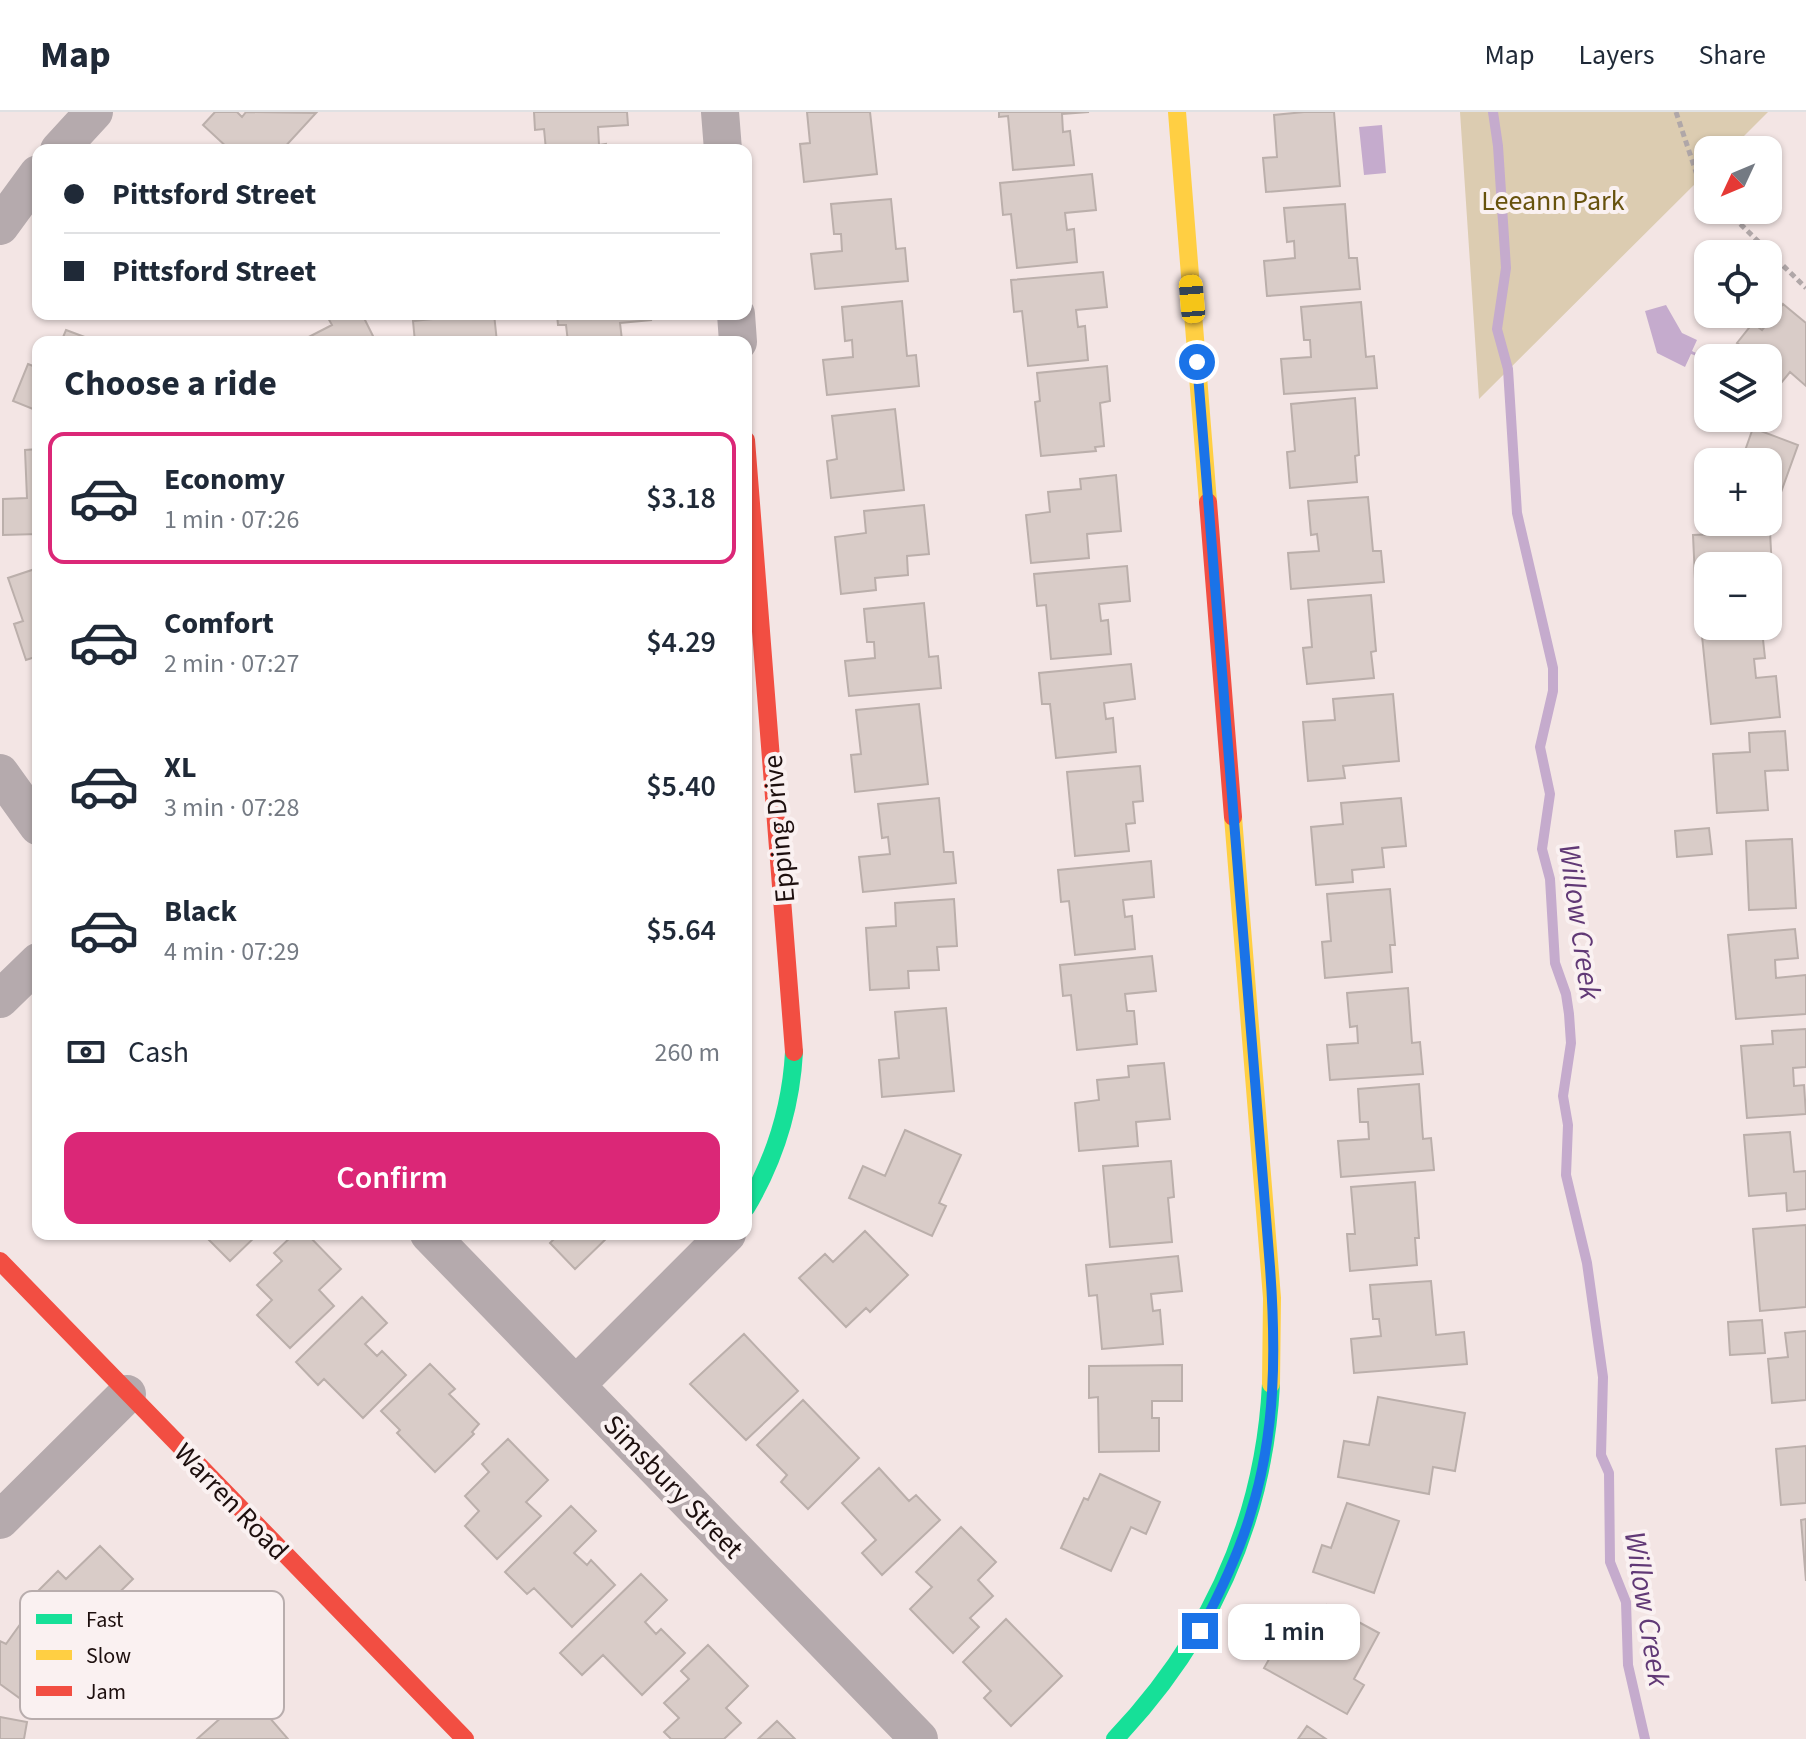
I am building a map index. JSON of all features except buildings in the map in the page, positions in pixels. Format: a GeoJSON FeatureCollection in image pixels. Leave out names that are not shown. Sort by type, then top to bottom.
{"type":"FeatureCollection","features":[{"type":"Feature","properties":{"kind":"street"},"geometry":{"type":"LineString","coordinates":[[65,144],[94,112]]}},
{"type":"Feature","properties":{"kind":"street"},"geometry":{"type":"LineString","coordinates":[[720,112],[723,144]]}},
{"type":"Feature","properties":{"kind":"street"},"geometry":{"type":"LineString","coordinates":[[1115,1739],[1159,1691],[1200,1631],[1227,1579],[1252,1511],[1268,1436],[1275,1359],[1177,112]]}},
{"type":"Feature","properties":{"kind":"street"},"geometry":{"type":"LineString","coordinates":[[0,226],[32,182]]}},
{"type":"Feature","properties":{"kind":"street","name":"Epping Drive"},"geometry":{"type":"LineString","coordinates":[[752,558],[795,1043],[794,1076],[780,1140],[752,1198]]}},
{"type":"Feature","properties":{"kind":"street"},"geometry":{"type":"LineString","coordinates":[[0,773],[32,818]]}},
{"type":"Feature","properties":{"kind":"street"},"geometry":{"type":"LineString","coordinates":[[0,999],[32,968]]}},
{"type":"Feature","properties":{"kind":"street","name":"Simsbury Street"},"geometry":{"type":"LineString","coordinates":[[435,1240],[919,1739]]}},
{"type":"Feature","properties":{"kind":"street"},"geometry":{"type":"LineString","coordinates":[[576,1385],[721,1240]]}},
{"type":"Feature","properties":{"kind":"street","name":"Warren Road"},"geometry":{"type":"LineString","coordinates":[[0,1261],[465,1739]]}},
{"type":"Feature","properties":{"kind":"street"},"geometry":{"type":"LineString","coordinates":[[0,1520],[127,1394]]}},
{"type":"Feature","properties":{"kind":"path"},"geometry":{"type":"LineString","coordinates":[[1676,112],[1694,166]]}},
{"type":"Feature","properties":{"kind":"path"},"geometry":{"type":"LineString","coordinates":[[1740,224],[1806,288]]}},
{"type":"Feature","properties":{"kind":"green space","name":"Leeann Park"},"geometry":{"type":"Polygon","coordinates":[[[1460,112],[1768,112],[1744,136],[1694,136],[1694,185],[1479,399],[1460,112]]]}},
{"type":"Feature","properties":{"kind":"shaded area"},"geometry":{"type":"Polygon","coordinates":[[[1382,125],[1386,173],[1364,175],[1359,127],[1382,125]]]}},
{"type":"Feature","properties":{"kind":"shaded area"},"geometry":{"type":"Polygon","coordinates":[[[1666,305],[1682,333],[1697,340],[1692,351],[1694,355],[1691,354],[1685,367],[1657,353],[1645,311],[1666,305]]]}},
{"type":"Feature","properties":{"kind":"waterway","name":"Willow Creek"},"geometry":{"type":"LineString","coordinates":[[1493,112],[1506,268],[1497,329],[1508,369],[1517,513],[1553,668],[1553,691],[1540,747],[1550,794],[1542,849],[1550,879],[1555,963],[1566,994],[1569,1014],[1571,1043],[1563,1096],[1568,1125],[1566,1175],[1587,1263],[1603,1377],[1601,1455],[1609,1473],[1610,1562],[1626,1602],[1628,1665],[1645,1739]]}},
{"type":"Feature","properties":{"kind":"traffic: fast"},"geometry":{"type":"LineString","coordinates":[[752,1196],[780,1133],[794,1052]]}},
{"type":"Feature","properties":{"kind":"traffic: fast"},"geometry":{"type":"LineString","coordinates":[[1115,1739],[1149,1701],[1178,1661],[1226,1576],[1244,1531],[1257,1484],[1271,1384]]}},
{"type":"Feature","properties":{"kind":"traffic: slow"},"geometry":{"type":"LineString","coordinates":[[1177,112],[1208,502]]}},
{"type":"Feature","properties":{"kind":"traffic: slow"},"geometry":{"type":"LineString","coordinates":[[1233,817],[1272,1298],[1271,1384]]}},
{"type":"Feature","properties":{"kind":"traffic: jam"},"geometry":{"type":"LineString","coordinates":[[1208,502],[1233,817]]}},
{"type":"Feature","properties":{"kind":"traffic: jam"},"geometry":{"type":"LineString","coordinates":[[752,516],[794,1052]]}},
{"type":"Feature","properties":{"kind":"traffic: jam"},"geometry":{"type":"LineString","coordinates":[[0,1261],[465,1739]]}},
{"type":"Feature","properties":{"kind":"route"},"geometry":{"type":"LineString","coordinates":[[1197,362],[1275,1359],[1268,1436],[1252,1511],[1227,1579],[1200,1631]]}}]}
